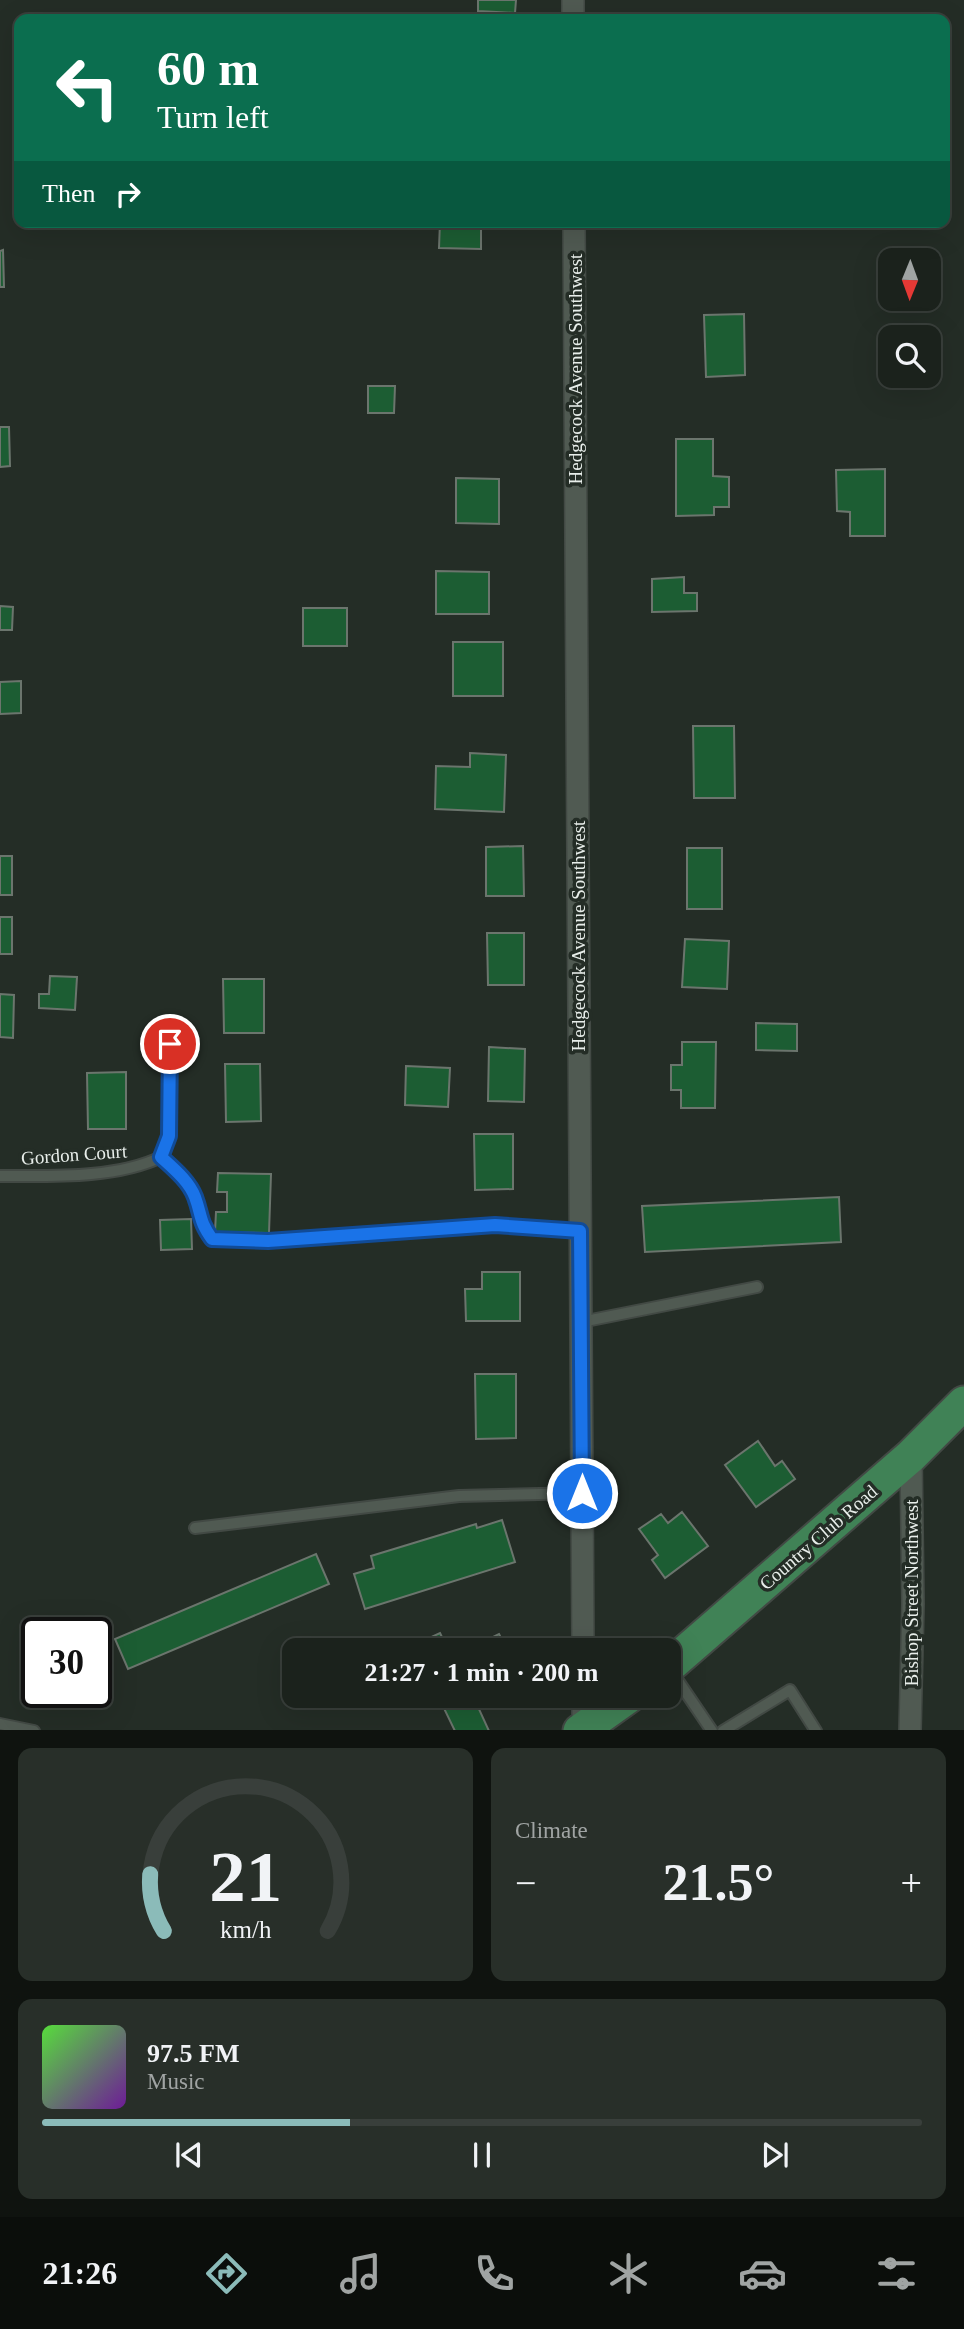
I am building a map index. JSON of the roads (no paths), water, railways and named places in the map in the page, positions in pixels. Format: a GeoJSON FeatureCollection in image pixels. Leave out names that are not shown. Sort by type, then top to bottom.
{"type":"FeatureCollection","features":[{"type":"Feature","properties":{"kind":"main road","name":"Country Club Road"},"geometry":{"type":"LineString","coordinates":[[681,1657],[911,1456],[964,1403]]}},
{"type":"Feature","properties":{"kind":"main road"},"geometry":{"type":"LineString","coordinates":[[582,1730],[612,1708]]}},
{"type":"Feature","properties":{"kind":"street","name":"Hedgecock Avenue Southwest"},"geometry":{"type":"LineString","coordinates":[[574,228],[583,1638]]}},
{"type":"Feature","properties":{"kind":"street","name":"Bishop Street Northwest"},"geometry":{"type":"LineString","coordinates":[[910,1730],[913,1604],[911,1456]]}},
{"type":"Feature","properties":{"kind":"street"},"geometry":{"type":"LineString","coordinates":[[582,1730],[583,1708]]}},
{"type":"Feature","properties":{"kind":"lane"},"geometry":{"type":"LineString","coordinates":[[170,1044],[169,1136],[161,1157],[178,1172],[194,1194],[202,1225],[212,1239],[268,1241],[495,1225],[580,1231]]}},
{"type":"Feature","properties":{"kind":"lane","name":"Gordon Court"},"geometry":{"type":"LineString","coordinates":[[0,1176],[103,1171],[142,1166],[161,1157]]}},
{"type":"Feature","properties":{"kind":"lane"},"geometry":{"type":"LineString","coordinates":[[581,1322],[757,1287]]}},
{"type":"Feature","properties":{"kind":"lane"},"geometry":{"type":"LineString","coordinates":[[195,1528],[459,1496],[582,1493]]}},
{"type":"Feature","properties":{"kind":"lane"},"geometry":{"type":"LineString","coordinates":[[681,1685],[711,1730]]}},
{"type":"Feature","properties":{"kind":"lane"},"geometry":{"type":"LineString","coordinates":[[725,1730],[789,1690],[815,1730]]}},
{"type":"Feature","properties":{"kind":"lane"},"geometry":{"type":"LineString","coordinates":[[0,1724],[29,1730]]}}]}
